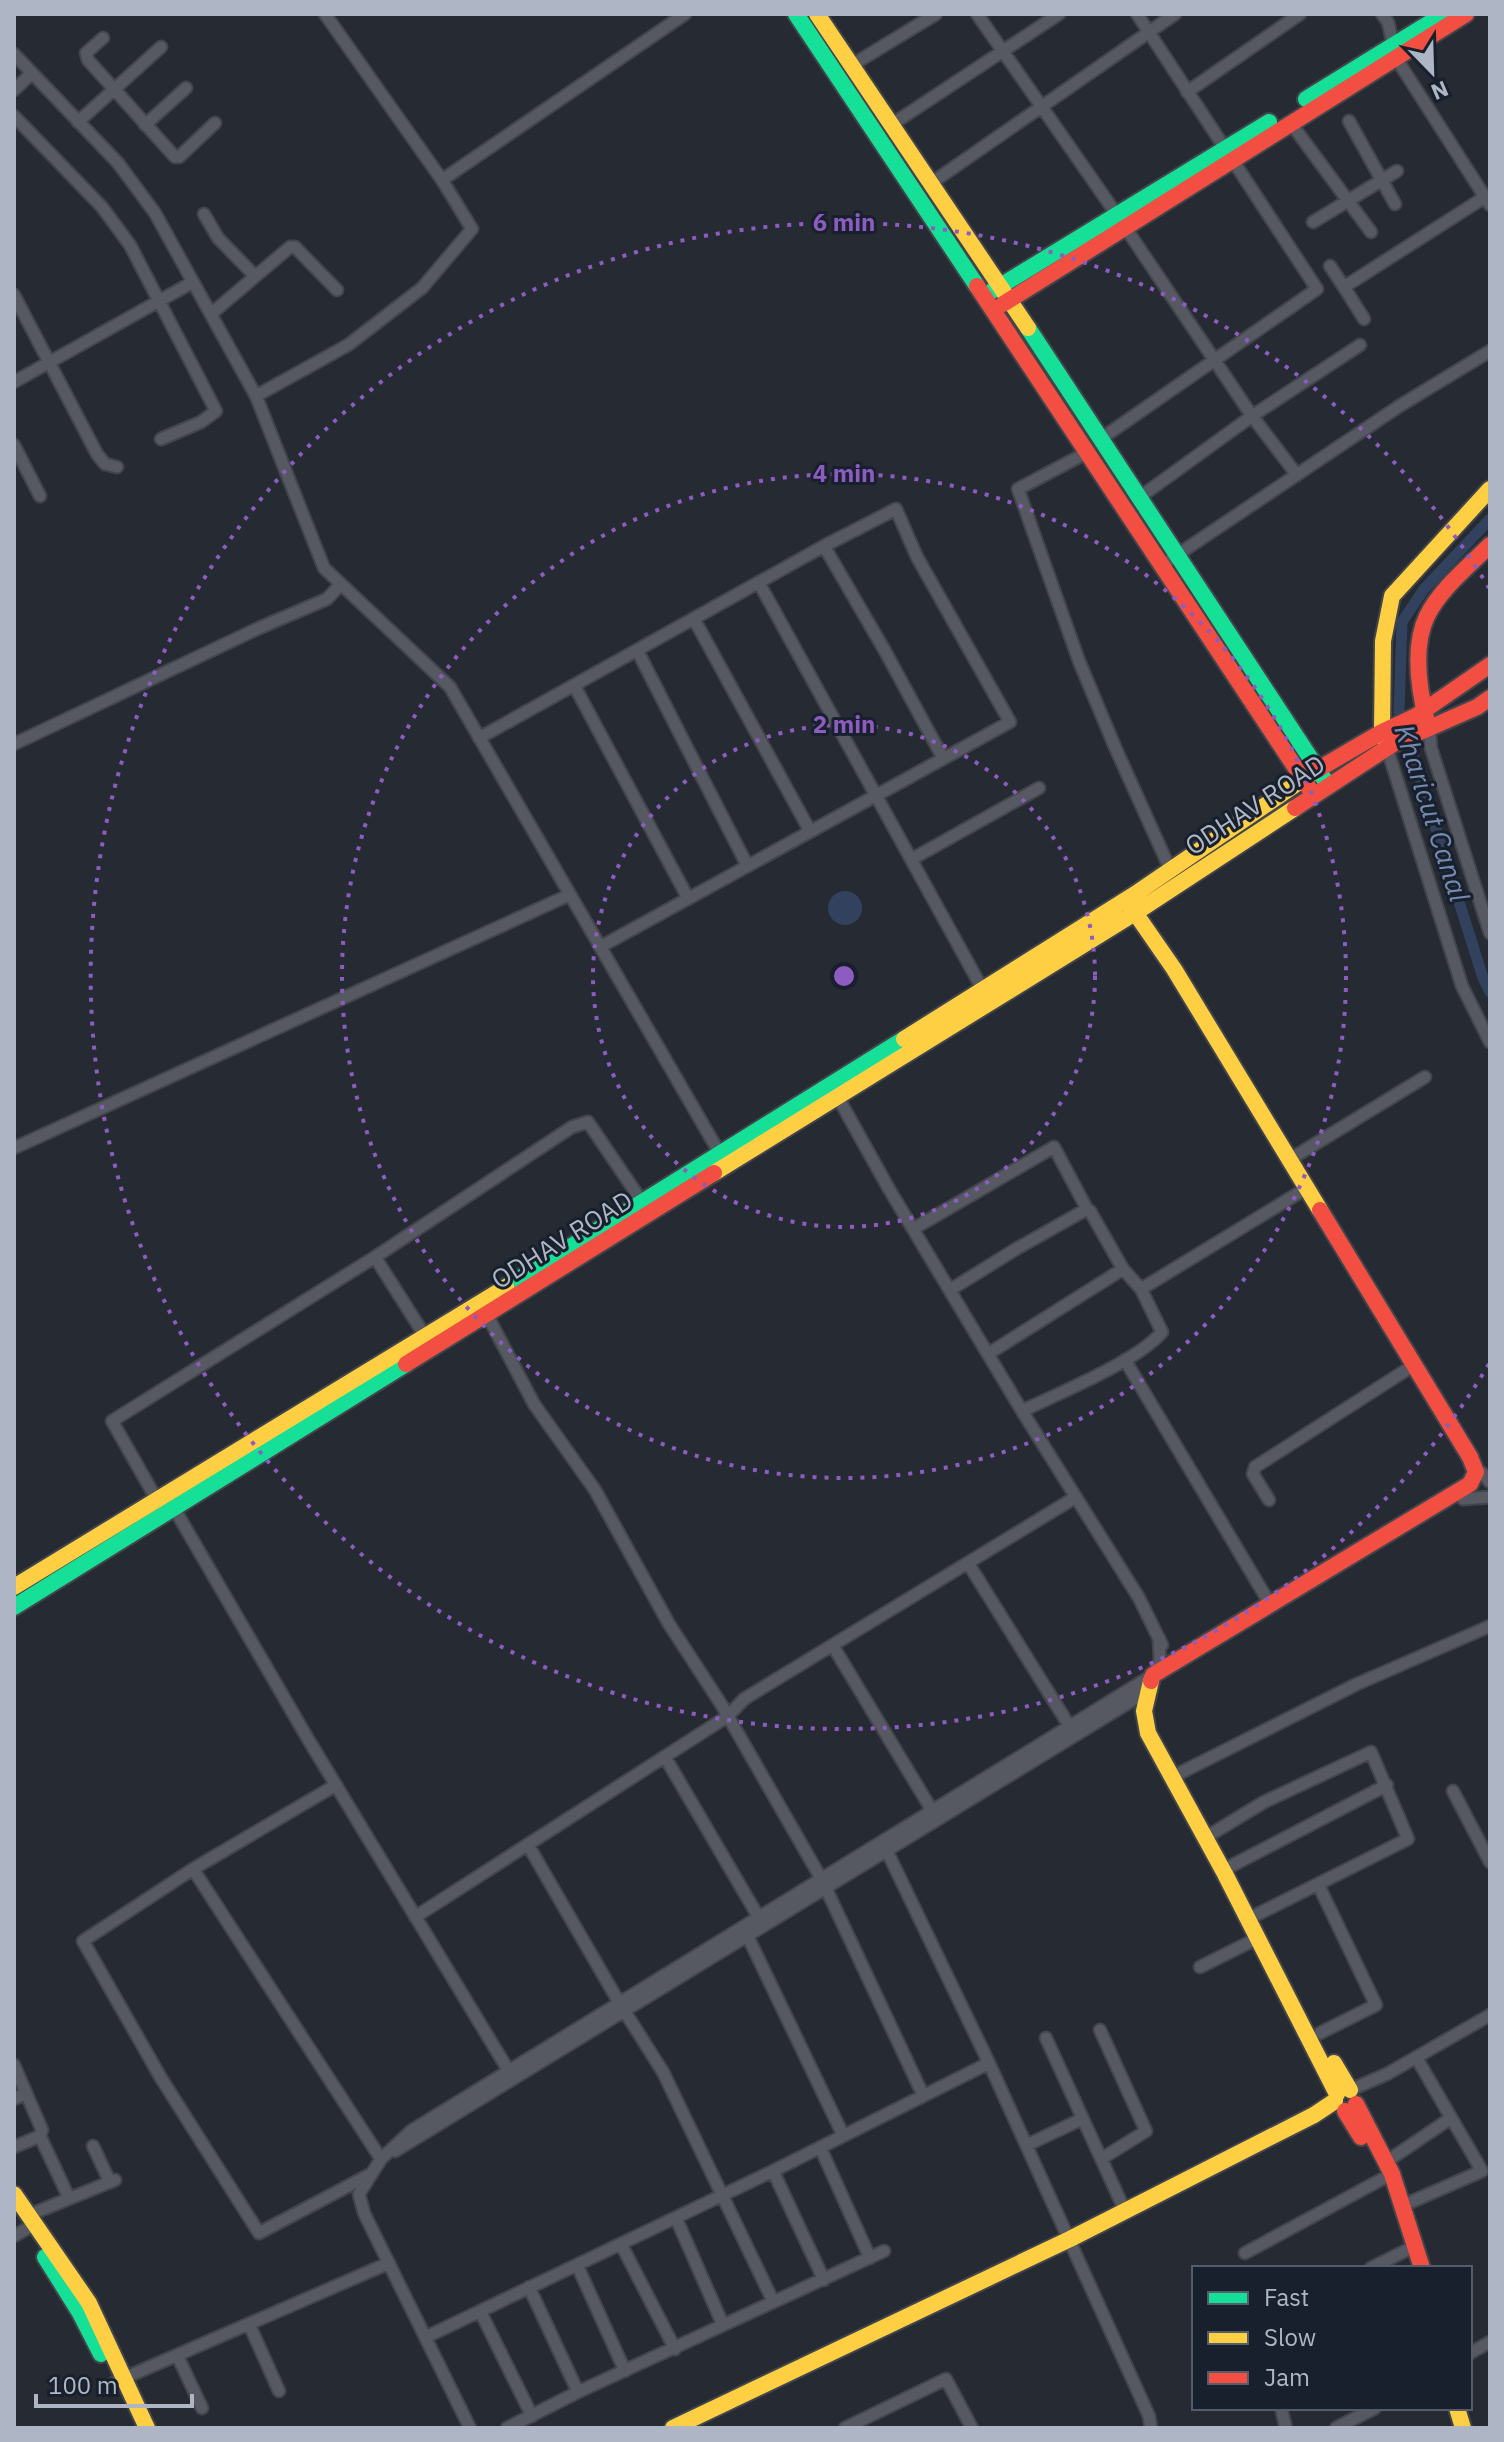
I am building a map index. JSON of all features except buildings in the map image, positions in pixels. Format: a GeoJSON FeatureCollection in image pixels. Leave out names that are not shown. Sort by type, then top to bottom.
{"type":"FeatureCollection","features":[{"type":"Feature","properties":{"kind":"street"},"geometry":{"type":"LineString","coordinates":[[256,396],[348,345],[422,288],[472,229],[442,180],[325,14]]}},
{"type":"Feature","properties":{"kind":"street"},"geometry":{"type":"LineString","coordinates":[[442,180],[685,14]]}},
{"type":"Feature","properties":{"kind":"street"},"geometry":{"type":"LineString","coordinates":[[796,14],[1302,780],[1321,790]]}},
{"type":"Feature","properties":{"kind":"street"},"geometry":{"type":"LineString","coordinates":[[817,14],[1102,438],[1317,770],[1321,790]]}},
{"type":"Feature","properties":{"kind":"street"},"geometry":{"type":"LineString","coordinates":[[852,65],[936,14]]}},
{"type":"Feature","properties":{"kind":"street"},"geometry":{"type":"LineString","coordinates":[[977,14],[1121,220],[1252,416],[1297,475]]}},
{"type":"Feature","properties":{"kind":"street"},"geometry":{"type":"LineString","coordinates":[[891,125],[1059,14]]}},
{"type":"Feature","properties":{"kind":"street"},"geometry":{"type":"LineString","coordinates":[[1102,438],[1317,289],[1137,14]]}},
{"type":"Feature","properties":{"kind":"street"},"geometry":{"type":"LineString","coordinates":[[930,184],[1175,14]]}},
{"type":"Feature","properties":{"kind":"street"},"geometry":{"type":"LineString","coordinates":[[1187,92],[1300,14]]}},
{"type":"Feature","properties":{"kind":"street"},"geometry":{"type":"LineString","coordinates":[[1344,287],[1487,201],[1394,53],[1388,22],[1382,14]]}},
{"type":"Feature","properties":{"kind":"street"},"geometry":{"type":"LineString","coordinates":[[1227,154],[1290,122],[1394,53],[1444,14]]}},
{"type":"Feature","properties":{"kind":"street"},"geometry":{"type":"LineString","coordinates":[[988,303],[1394,53],[1466,14]]}},
{"type":"Feature","properties":{"kind":"street"},"geometry":{"type":"LineString","coordinates":[[103,38],[86,55],[177,158],[215,123]]}},
{"type":"Feature","properties":{"kind":"street"},"geometry":{"type":"LineString","coordinates":[[78,122],[161,47]]}},
{"type":"Feature","properties":{"kind":"street"},"geometry":{"type":"LineString","coordinates":[[14,54],[118,163],[155,213],[256,396],[324,568],[450,687],[724,1160]]}},
{"type":"Feature","properties":{"kind":"street"},"geometry":{"type":"LineString","coordinates":[[14,90],[32,73]]}},
{"type":"Feature","properties":{"kind":"street"},"geometry":{"type":"LineString","coordinates":[[145,125],[186,88]]}},
{"type":"Feature","properties":{"kind":"street"},"geometry":{"type":"LineString","coordinates":[[14,116],[102,207],[130,245],[216,411],[201,422],[161,439]]}},
{"type":"Feature","properties":{"kind":"street"},"geometry":{"type":"LineString","coordinates":[[1349,121],[1395,204]]}},
{"type":"Feature","properties":{"kind":"street"},"geometry":{"type":"LineString","coordinates":[[1290,122],[1371,232]]}},
{"type":"Feature","properties":{"kind":"street"},"geometry":{"type":"LineString","coordinates":[[1313,222],[1397,171]]}},
{"type":"Feature","properties":{"kind":"street"},"geometry":{"type":"LineString","coordinates":[[204,214],[218,238],[255,276]]}},
{"type":"Feature","properties":{"kind":"street"},"geometry":{"type":"LineString","coordinates":[[211,314],[285,250],[295,247],[337,290]]}},
{"type":"Feature","properties":{"kind":"street"},"geometry":{"type":"LineString","coordinates":[[1330,266],[1364,319]]}},
{"type":"Feature","properties":{"kind":"street"},"geometry":{"type":"LineString","coordinates":[[14,382],[193,282]]}},
{"type":"Feature","properties":{"kind":"street"},"geometry":{"type":"LineString","coordinates":[[14,295],[97,454],[105,464],[117,467]]}},
{"type":"Feature","properties":{"kind":"street"},"geometry":{"type":"LineString","coordinates":[[1140,497],[1252,416],[1360,345]]}},
{"type":"Feature","properties":{"kind":"street"},"geometry":{"type":"LineString","coordinates":[[1162,565],[1401,405],[1490,351]]}},
{"type":"Feature","properties":{"kind":"street"},"geometry":{"type":"LineString","coordinates":[[14,445],[40,496]]}},
{"type":"Feature","properties":{"kind":"street"},"geometry":{"type":"LineString","coordinates":[[1088,452],[1018,489],[1079,661],[1170,869]]}},
{"type":"Feature","properties":{"kind":"street"},"geometry":{"type":"LineString","coordinates":[[1490,489],[1392,596],[1383,641],[1388,741],[1462,986],[1490,1042]]}},
{"type":"Feature","properties":{"kind":"street"},"geometry":{"type":"LineString","coordinates":[[479,738],[896,509],[917,557],[1010,722],[600,947]]}},
{"type":"Feature","properties":{"kind":"street"},"geometry":{"type":"LineString","coordinates":[[1490,545],[1428,613],[1420,633],[1422,721],[1490,933]]}},
{"type":"Feature","properties":{"kind":"street"},"geometry":{"type":"LineString","coordinates":[[824,546],[943,758]]}},
{"type":"Feature","properties":{"kind":"street"},"geometry":{"type":"LineString","coordinates":[[759,583],[983,990]]}},
{"type":"Feature","properties":{"kind":"street"},"geometry":{"type":"LineString","coordinates":[[14,744],[327,599],[341,584]]}},
{"type":"Feature","properties":{"kind":"street"},"geometry":{"type":"LineString","coordinates":[[694,619],[810,831]]}},
{"type":"Feature","properties":{"kind":"street"},"geometry":{"type":"LineString","coordinates":[[637,650],[747,865]]}},
{"type":"Feature","properties":{"kind":"street"},"geometry":{"type":"LineString","coordinates":[[1388,741],[1422,721],[1490,665]]}},
{"type":"Feature","properties":{"kind":"street"},"geometry":{"type":"LineString","coordinates":[[574,685],[688,898]]}},
{"type":"Feature","properties":{"kind":"street"},"geometry":{"type":"LineString","coordinates":[[1422,721],[1477,707],[1490,698]]}},
{"type":"Feature","properties":{"kind":"street","name":"ODHAV ROAD"},"geometry":{"type":"LineString","coordinates":[[834,1091],[983,990],[1135,903],[1170,869],[1317,770],[1388,741]]}},
{"type":"Feature","properties":{"kind":"street","name":"ODHAV ROAD"},"geometry":{"type":"LineString","coordinates":[[14,1607],[487,1315],[724,1160],[1321,790],[1388,741]]}},
{"type":"Feature","properties":{"kind":"street"},"geometry":{"type":"LineString","coordinates":[[912,859],[1039,788]]}},
{"type":"Feature","properties":{"kind":"street"},"geometry":{"type":"LineString","coordinates":[[14,1148],[569,895]]}},
{"type":"Feature","properties":{"kind":"street"},"geometry":{"type":"LineString","coordinates":[[1135,903],[1182,965],[1422,1359],[1475,1453],[1483,1476]]}},
{"type":"Feature","properties":{"kind":"street"},"geometry":{"type":"LineString","coordinates":[[1135,903],[1483,1476]]}},
{"type":"Feature","properties":{"kind":"street"},"geometry":{"type":"LineString","coordinates":[[1297,1155],[1425,1077]]}},
{"type":"Feature","properties":{"kind":"street"},"geometry":{"type":"LineString","coordinates":[[834,1091],[1022,1411],[1139,1598],[1159,1638],[1160,1661],[1147,1717],[1258,1938],[1404,2205],[1421,2266]]}},
{"type":"Feature","properties":{"kind":"street"},"geometry":{"type":"LineString","coordinates":[[157,1500],[112,1421],[375,1257],[572,1127],[588,1122],[643,1203]]}},
{"type":"Feature","properties":{"kind":"street"},"geometry":{"type":"LineString","coordinates":[[913,1229],[1054,1147],[1123,1269],[1141,1289],[1162,1332],[1154,1342],[1125,1360],[1022,1411]]}},
{"type":"Feature","properties":{"kind":"street","name":"ODHAV ROAD"},"geometry":{"type":"LineString","coordinates":[[14,1587],[643,1203],[724,1160]]}},
{"type":"Feature","properties":{"kind":"street"},"geometry":{"type":"LineString","coordinates":[[1141,1289],[1307,1188]]}},
{"type":"Feature","properties":{"kind":"street"},"geometry":{"type":"LineString","coordinates":[[950,1290],[1087,1209]]}},
{"type":"Feature","properties":{"kind":"street"},"geometry":{"type":"LineString","coordinates":[[375,1257],[425,1336]]}},
{"type":"Feature","properties":{"kind":"street"},"geometry":{"type":"LineString","coordinates":[[988,1354],[1123,1269]]}},
{"type":"Feature","properties":{"kind":"street"},"geometry":{"type":"LineString","coordinates":[[487,1315],[534,1404],[595,1490],[669,1624],[728,1716],[824,1885],[923,2095]]}},
{"type":"Feature","properties":{"kind":"street"},"geometry":{"type":"LineString","coordinates":[[1125,1360],[1270,1604]]}},
{"type":"Feature","properties":{"kind":"street"},"geometry":{"type":"LineString","coordinates":[[1269,1500],[1253,1474],[1255,1467],[1414,1365]]}},
{"type":"Feature","properties":{"kind":"street"},"geometry":{"type":"LineString","coordinates":[[470,2428],[364,2213],[359,2194],[381,2159],[413,2136],[1155,1680],[1460,1496],[1470,1484],[1483,1476]]}},
{"type":"Feature","properties":{"kind":"street"},"geometry":{"type":"LineString","coordinates":[[885,1847],[933,1812],[1070,1727],[1126,1698],[1270,1604],[1460,1496],[1490,1497]]}},
{"type":"Feature","properties":{"kind":"street"},"geometry":{"type":"LineString","coordinates":[[415,1917],[728,1716],[744,1699],[1076,1497]]}},
{"type":"Feature","properties":{"kind":"street"},"geometry":{"type":"LineString","coordinates":[[174,1508],[336,1785],[512,2076]]}},
{"type":"Feature","properties":{"kind":"street"},"geometry":{"type":"LineString","coordinates":[[968,1563],[1070,1727]]}},
{"type":"Feature","properties":{"kind":"street"},"geometry":{"type":"LineString","coordinates":[[1180,1773],[1357,1684],[1490,1626]]}},
{"type":"Feature","properties":{"kind":"street"},"geometry":{"type":"LineString","coordinates":[[833,1646],[933,1812]]}},
{"type":"Feature","properties":{"kind":"street"},"geometry":{"type":"LineString","coordinates":[[1126,1698],[1147,1717],[1213,1833],[1320,2033],[1340,2077],[1346,2101]]}},
{"type":"Feature","properties":{"kind":"street"},"geometry":{"type":"LineString","coordinates":[[1213,1833],[1264,1802],[1371,1752],[1408,1839],[1256,1915]]}},
{"type":"Feature","properties":{"kind":"street"},"geometry":{"type":"LineString","coordinates":[[665,1757],[762,1923]]}},
{"type":"Feature","properties":{"kind":"street"},"geometry":{"type":"LineString","coordinates":[[336,1785],[193,1869],[83,1941],[161,2078],[259,2233],[370,2175]]}},
{"type":"Feature","properties":{"kind":"street"},"geometry":{"type":"LineString","coordinates":[[1231,1866],[1387,1785]]}},
{"type":"Feature","properties":{"kind":"street"},"geometry":{"type":"LineString","coordinates":[[1453,1791],[1490,1862]]}},
{"type":"Feature","properties":{"kind":"street"},"geometry":{"type":"LineString","coordinates":[[528,1845],[622,2008],[663,2072],[773,2301]]}},
{"type":"Feature","properties":{"kind":"street"},"geometry":{"type":"LineString","coordinates":[[885,1847],[1027,2145],[1149,2416],[1151,2428]]}},
{"type":"Feature","properties":{"kind":"street"},"geometry":{"type":"LineString","coordinates":[[193,1869],[381,2159]]}},
{"type":"Feature","properties":{"kind":"street"},"geometry":{"type":"LineString","coordinates":[[1318,1884],[1376,2005],[1320,2033]]}},
{"type":"Feature","properties":{"kind":"street"},"geometry":{"type":"LineString","coordinates":[[622,2008],[748,1937],[762,1923]]}},
{"type":"Feature","properties":{"kind":"street"},"geometry":{"type":"LineString","coordinates":[[748,1937],[843,2135]]}},
{"type":"Feature","properties":{"kind":"street"},"geometry":{"type":"LineString","coordinates":[[1200,1967],[1258,1938]]}},
{"type":"Feature","properties":{"kind":"street"},"geometry":{"type":"LineString","coordinates":[[688,2428],[1071,2242],[1346,2101],[1490,2015]]}},
{"type":"Feature","properties":{"kind":"street"},"geometry":{"type":"LineString","coordinates":[[1100,2030],[1146,2131],[1101,2159]]}},
{"type":"Feature","properties":{"kind":"street"},"geometry":{"type":"LineString","coordinates":[[1046,2038],[1125,2211]]}},
{"type":"Feature","properties":{"kind":"street"},"geometry":{"type":"LineString","coordinates":[[1404,2205],[1482,2171],[1416,2057]]}},
{"type":"Feature","properties":{"kind":"street"},"geometry":{"type":"LineString","coordinates":[[426,2337],[724,2195],[989,2063]]}},
{"type":"Feature","properties":{"kind":"street"},"geometry":{"type":"LineString","coordinates":[[14,2065],[42,2130],[40,2136],[69,2198]]}},
{"type":"Feature","properties":{"kind":"street"},"geometry":{"type":"LineString","coordinates":[[14,2099],[26,2093]]}},
{"type":"Feature","properties":{"kind":"street"},"geometry":{"type":"LineString","coordinates":[[673,2428],[1071,2242],[1125,2211],[1346,2101]]}},
{"type":"Feature","properties":{"kind":"street"},"geometry":{"type":"LineString","coordinates":[[1245,2253],[1385,2170],[1451,2118]]}},
{"type":"Feature","properties":{"kind":"street"},"geometry":{"type":"LineString","coordinates":[[1027,2145],[1082,2119]]}},
{"type":"Feature","properties":{"kind":"street"},"geometry":{"type":"LineString","coordinates":[[14,2147],[40,2136]]}},
{"type":"Feature","properties":{"kind":"street"},"geometry":{"type":"LineString","coordinates":[[24,2223],[69,2198],[113,2181],[93,2146]]}},
{"type":"Feature","properties":{"kind":"street"},"geometry":{"type":"LineString","coordinates":[[820,2147],[870,2258]]}},
{"type":"Feature","properties":{"kind":"street"},"geometry":{"type":"LineString","coordinates":[[1385,2170],[1411,2266]]}},
{"type":"Feature","properties":{"kind":"street"},"geometry":{"type":"LineString","coordinates":[[773,2171],[824,2280]]}},
{"type":"Feature","properties":{"kind":"street"},"geometry":{"type":"LineString","coordinates":[[14,2194],[24,2223],[147,2428]]}},
{"type":"Feature","properties":{"kind":"street"},"geometry":{"type":"LineString","coordinates":[[676,2218],[723,2325]]}},
{"type":"Feature","properties":{"kind":"street"},"geometry":{"type":"LineString","coordinates":[[621,2244],[675,2349]]}},
{"type":"Feature","properties":{"kind":"street"},"geometry":{"type":"LineString","coordinates":[[1375,2266],[1407,2250]]}},
{"type":"Feature","properties":{"kind":"street"},"geometry":{"type":"LineString","coordinates":[[507,2428],[578,2392],[884,2251]]}},
{"type":"Feature","properties":{"kind":"street"},"geometry":{"type":"LineString","coordinates":[[120,2380],[389,2263]]}},
{"type":"Feature","properties":{"kind":"street"},"geometry":{"type":"LineString","coordinates":[[577,2265],[625,2371]]}},
{"type":"Feature","properties":{"kind":"street"},"geometry":{"type":"LineString","coordinates":[[529,2287],[578,2392]]}},
{"type":"Feature","properties":{"kind":"street"},"geometry":{"type":"LineString","coordinates":[[480,2311],[532,2416]]}},
{"type":"Feature","properties":{"kind":"street"},"geometry":{"type":"LineString","coordinates":[[249,2324],[279,2391]]}},
{"type":"Feature","properties":{"kind":"street"},"geometry":{"type":"LineString","coordinates":[[1472,2352],[1490,2342]]}},
{"type":"Feature","properties":{"kind":"street"},"geometry":{"type":"LineString","coordinates":[[177,2355],[202,2408]]}},
{"type":"Feature","properties":{"kind":"street"},"geometry":{"type":"LineString","coordinates":[[849,2427],[946,2379],[972,2428]]}},
{"type":"Feature","properties":{"kind":"street"},"geometry":{"type":"LineString","coordinates":[[120,2380],[137,2428]]}},
{"type":"Feature","properties":{"kind":"street"},"geometry":{"type":"LineString","coordinates":[[1336,2428],[1371,2410]]}},
{"type":"Feature","properties":{"kind":"water"},"geometry":{"type":"Polygon","coordinates":[[[845,891],[857,896],[862,908],[857,920],[845,925],[833,920],[828,908],[833,896],[845,891]]]}},
{"type":"Feature","properties":{"kind":"waterway","name":"Kharicut Canal"},"geometry":{"type":"LineString","coordinates":[[1490,519],[1424,589],[1402,622],[1399,711],[1490,992]]}},
{"type":"Feature","properties":{"kind":"traffic: fast"},"geometry":{"type":"LineString","coordinates":[[796,14],[977,286]]}},
{"type":"Feature","properties":{"kind":"traffic: fast"},"geometry":{"type":"LineString","coordinates":[[1306,99],[1444,14]]}},
{"type":"Feature","properties":{"kind":"traffic: fast"},"geometry":{"type":"LineString","coordinates":[[992,291],[1269,122]]}},
{"type":"Feature","properties":{"kind":"traffic: fast"},"geometry":{"type":"LineString","coordinates":[[1028,328],[1328,785]]}},
{"type":"Feature","properties":{"kind":"traffic: fast"},"geometry":{"type":"LineString","coordinates":[[506,1287],[904,1039]]}},
{"type":"Feature","properties":{"kind":"traffic: fast"},"geometry":{"type":"LineString","coordinates":[[14,1607],[406,1364]]}},
{"type":"Feature","properties":{"kind":"traffic: fast"},"geometry":{"type":"LineString","coordinates":[[45,2257],[101,2354]]}},
{"type":"Feature","properties":{"kind":"traffic: slow"},"geometry":{"type":"LineString","coordinates":[[817,14],[1028,328]]}},
{"type":"Feature","properties":{"kind":"traffic: slow"},"geometry":{"type":"LineString","coordinates":[[1386,743],[1382,732],[1383,641],[1392,596],[1490,489]]}},
{"type":"Feature","properties":{"kind":"traffic: slow"},"geometry":{"type":"LineString","coordinates":[[904,1039],[1135,894],[1317,770]]}},
{"type":"Feature","properties":{"kind":"traffic: slow"},"geometry":{"type":"LineString","coordinates":[[714,1173],[1135,913],[1295,808]]}},
{"type":"Feature","properties":{"kind":"traffic: slow"},"geometry":{"type":"LineString","coordinates":[[1129,904],[1174,969],[1320,1210]]}},
{"type":"Feature","properties":{"kind":"traffic: slow"},"geometry":{"type":"LineString","coordinates":[[14,1587],[506,1287]]}},
{"type":"Feature","properties":{"kind":"traffic: slow"},"geometry":{"type":"LineString","coordinates":[[1151,1681],[1144,1711],[1148,1733],[1225,1874],[1337,2094]]}},
{"type":"Feature","properties":{"kind":"traffic: slow"},"geometry":{"type":"LineString","coordinates":[[1334,2063],[1350,2090]]}},
{"type":"Feature","properties":{"kind":"traffic: slow"},"geometry":{"type":"LineString","coordinates":[[673,2428],[1070,2239],[1314,2115],[1335,2101]]}},
{"type":"Feature","properties":{"kind":"traffic: slow"},"geometry":{"type":"LineString","coordinates":[[14,2194],[89,2303],[147,2428]]}},
{"type":"Feature","properties":{"kind":"traffic: slow"},"geometry":{"type":"LineString","coordinates":[[1458,2410],[1463,2428]]}},
{"type":"Feature","properties":{"kind":"traffic: jam"},"geometry":{"type":"LineString","coordinates":[[1003,304],[1466,14]]}},
{"type":"Feature","properties":{"kind":"traffic: jam"},"geometry":{"type":"LineString","coordinates":[[977,286],[1313,794]]}},
{"type":"Feature","properties":{"kind":"traffic: jam"},"geometry":{"type":"LineString","coordinates":[[1427,722],[1418,669],[1422,628],[1439,596],[1490,545]]}},
{"type":"Feature","properties":{"kind":"traffic: jam"},"geometry":{"type":"LineString","coordinates":[[1317,770],[1416,716],[1490,665]]}},
{"type":"Feature","properties":{"kind":"traffic: jam"},"geometry":{"type":"LineString","coordinates":[[1295,808],[1393,744],[1477,707],[1490,698]]}},
{"type":"Feature","properties":{"kind":"traffic: jam"},"geometry":{"type":"LineString","coordinates":[[406,1364],[714,1173]]}},
{"type":"Feature","properties":{"kind":"traffic: jam"},"geometry":{"type":"LineString","coordinates":[[1151,1681],[1153,1675],[1470,1484],[1476,1472],[1470,1457],[1320,1210]]}},
{"type":"Feature","properties":{"kind":"traffic: jam"},"geometry":{"type":"LineString","coordinates":[[1356,2104],[1392,2174],[1421,2266]]}},
{"type":"Feature","properties":{"kind":"traffic: jam"},"geometry":{"type":"LineString","coordinates":[[1345,2111],[1361,2137]]}}]}
